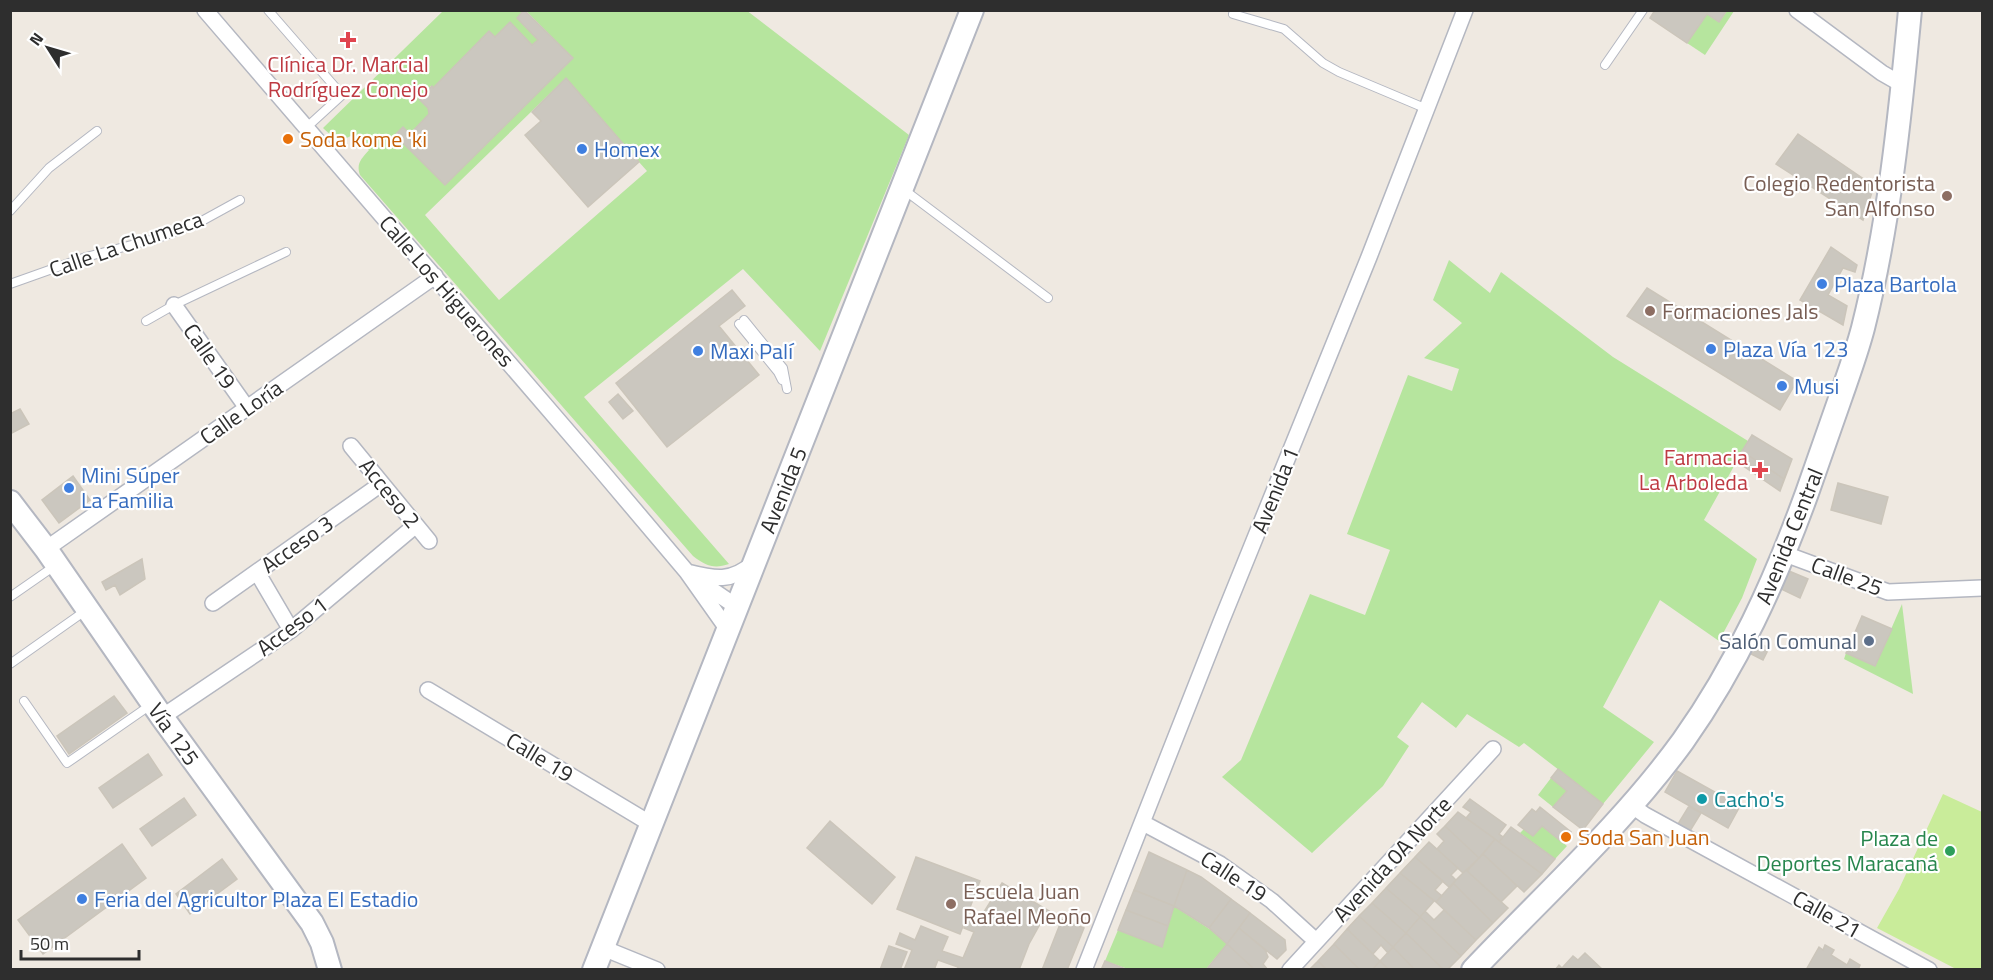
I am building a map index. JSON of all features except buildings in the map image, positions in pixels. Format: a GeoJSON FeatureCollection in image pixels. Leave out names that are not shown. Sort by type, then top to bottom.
{"type":"FeatureCollection","features":[{"type":"Feature","properties":{"kind":"main road","name":"Avenida 5"},"geometry":{"type":"LineString","coordinates":[[594,969],[972,10]]}},
{"type":"Feature","properties":{"kind":"main road","name":"Avenida Central"},"geometry":{"type":"LineString","coordinates":[[1473,969],[1552,890],[1631,805],[1682,742],[1715,694],[1763,604],[1785,554],[1863,327],[1884,225],[1903,86],[1910,10]]}},
{"type":"Feature","properties":{"kind":"main road","name":"Vía 125"},"geometry":{"type":"LineString","coordinates":[[10,502],[52,556],[157,710],[312,923],[325,950],[330,969]]}},
{"type":"Feature","properties":{"kind":"street","name":"Calle Los Higuerones"},"geometry":{"type":"LineString","coordinates":[[205,10],[687,572],[728,630]]}},
{"type":"Feature","properties":{"kind":"street","name":"Avenida 1"},"geometry":{"type":"LineString","coordinates":[[1084,969],[1369,257],[1465,10]]}},
{"type":"Feature","properties":{"kind":"street"},"geometry":{"type":"LineString","coordinates":[[1797,10],[1882,74],[1903,86]]}},
{"type":"Feature","properties":{"kind":"street","name":"Calle Loría"},"geometry":{"type":"LineString","coordinates":[[52,556],[247,408],[435,276]]}},
{"type":"Feature","properties":{"kind":"street","name":"Calle 19"},"geometry":{"type":"LineString","coordinates":[[174,305],[247,408]]}},
{"type":"Feature","properties":{"kind":"street","name":"Acceso 2"},"geometry":{"type":"LineString","coordinates":[[351,446],[429,541]]}},
{"type":"Feature","properties":{"kind":"street","name":"Acceso 3"},"geometry":{"type":"LineString","coordinates":[[213,603],[381,484]]}},
{"type":"Feature","properties":{"kind":"street","name":"Acceso 1"},"geometry":{"type":"LineString","coordinates":[[157,710],[291,630],[416,525]]}},
{"type":"Feature","properties":{"kind":"street","name":"Calle 25"},"geometry":{"type":"LineString","coordinates":[[1785,554],[1888,592],[1983,588]]}},
{"type":"Feature","properties":{"kind":"street"},"geometry":{"type":"LineString","coordinates":[[687,572],[708,577],[727,578],[742,572],[754,562]]}},
{"type":"Feature","properties":{"kind":"street"},"geometry":{"type":"LineString","coordinates":[[257,572],[291,630]]}},
{"type":"Feature","properties":{"kind":"street","name":"Calle Los Higuerones"},"geometry":{"type":"LineString","coordinates":[[687,572],[737,607]]}},
{"type":"Feature","properties":{"kind":"street","name":"Calle 19"},"geometry":{"type":"LineString","coordinates":[[428,690],[651,824]]}},
{"type":"Feature","properties":{"kind":"street","name":"Avenida 0A Norte"},"geometry":{"type":"LineString","coordinates":[[1290,969],[1493,749]]}},
{"type":"Feature","properties":{"kind":"street","name":"Calle 21"},"geometry":{"type":"LineString","coordinates":[[1631,805],[1645,815],[1929,969]]}},
{"type":"Feature","properties":{"kind":"street","name":"Calle 19"},"geometry":{"type":"LineString","coordinates":[[1143,823],[1220,864],[1272,901],[1316,941]]}},
{"type":"Feature","properties":{"kind":"street"},"geometry":{"type":"LineString","coordinates":[[603,948],[657,969]]}},
{"type":"Feature","properties":{"kind":"lane"},"geometry":{"type":"LineString","coordinates":[[268,10],[342,95],[307,127]]}},
{"type":"Feature","properties":{"kind":"lane"},"geometry":{"type":"LineString","coordinates":[[1605,65],[1643,10]]}},
{"type":"Feature","properties":{"kind":"lane"},"geometry":{"type":"LineString","coordinates":[[1233,14],[1284,29],[1323,63],[1339,72],[1427,108]]}},
{"type":"Feature","properties":{"kind":"lane"},"geometry":{"type":"LineString","coordinates":[[10,211],[49,168],[97,131]]}},
{"type":"Feature","properties":{"kind":"lane"},"geometry":{"type":"LineString","coordinates":[[902,188],[1048,298]]}},
{"type":"Feature","properties":{"kind":"lane","name":"Calle La Chumeca"},"geometry":{"type":"LineString","coordinates":[[10,284],[86,257],[158,238],[200,222],[240,200]]}},
{"type":"Feature","properties":{"kind":"lane"},"geometry":{"type":"LineString","coordinates":[[146,321],[174,305],[286,252]]}},
{"type":"Feature","properties":{"kind":"lane"},"geometry":{"type":"LineString","coordinates":[[741,322],[783,368],[787,389],[778,372],[741,322]]}},
{"type":"Feature","properties":{"kind":"lane"},"geometry":{"type":"LineString","coordinates":[[10,597],[52,556]]}},
{"type":"Feature","properties":{"kind":"lane"},"geometry":{"type":"LineString","coordinates":[[10,664],[89,609]]}},
{"type":"Feature","properties":{"kind":"lane"},"geometry":{"type":"LineString","coordinates":[[24,701],[67,763],[157,710]]}},
{"type":"Feature","properties":{"kind":"green space"},"geometry":{"type":"Polygon","coordinates":[[[746,10],[909,135],[820,351],[743,269],[584,397],[729,564],[710,566],[693,556],[360,175],[360,162],[369,150],[354,134],[342,139],[323,128],[443,11],[524,11],[517,18],[538,40],[532,45],[510,22],[495,37],[489,31],[433,88],[431,86],[419,99],[428,108],[429,114],[410,134],[445,185],[573,58],[526,11],[746,10]],[[565,79],[425,215],[499,300],[647,171],[565,79]]]}},
{"type":"Feature","properties":{"kind":"green space"},"geometry":{"type":"Polygon","coordinates":[[[1727,11],[1734,11],[1705,55],[1687,43],[1707,14],[1719,22],[1727,11]]]}},
{"type":"Feature","properties":{"kind":"green space"},"geometry":{"type":"Polygon","coordinates":[[[1449,260],[1490,293],[1501,272],[1613,357],[1748,441],[1704,520],[1757,559],[1742,598],[1719,641],[1660,600],[1603,707],[1654,742],[1603,804],[1524,743],[1519,747],[1467,714],[1456,728],[1422,702],[1397,737],[1409,746],[1383,786],[1312,853],[1222,777],[1241,760],[1310,594],[1365,615],[1390,550],[1347,534],[1408,375],[1452,391],[1459,369],[1424,358],[1462,323],[1433,300],[1449,260]]]}},
{"type":"Feature","properties":{"kind":"green space"},"geometry":{"type":"Polygon","coordinates":[[[1902,604],[1913,694],[1844,659],[1846,653],[1875,666],[1902,604]]]}},
{"type":"Feature","properties":{"kind":"green space"},"geometry":{"type":"Polygon","coordinates":[[[1551,778],[1567,791],[1553,807],[1538,795],[1551,778]]]}},
{"type":"Feature","properties":{"kind":"green space","name":"Plaza de Deportes Maracaná"},"geometry":{"type":"Polygon","coordinates":[[[1943,794],[1982,812],[1982,969],[1956,969],[1877,928],[1899,889],[1943,794]]]}},
{"type":"Feature","properties":{"kind":"green space"},"geometry":{"type":"Polygon","coordinates":[[[1542,826],[1567,846],[1555,859],[1520,833],[1524,829],[1533,836],[1542,826]]]}},
{"type":"Feature","properties":{"kind":"green space"},"geometry":{"type":"Polygon","coordinates":[[[1174,906],[1211,930],[1227,944],[1206,969],[1128,969],[1105,961],[1118,930],[1162,947],[1174,906]]]}},
{"type":"Feature","properties":{"kind":"place","name":"Clínica Dr. Marcial Rodríguez Conejo"},"geometry":{"type":"Point","coordinates":[348,40]}},
{"type":"Feature","properties":{"kind":"place","name":"Soda kome 'ki"},"geometry":{"type":"Point","coordinates":[288,139]}},
{"type":"Feature","properties":{"kind":"place","name":"Homex"},"geometry":{"type":"Point","coordinates":[582,149]}},
{"type":"Feature","properties":{"kind":"place","name":"Colegio Redentorista San Alfonso"},"geometry":{"type":"Point","coordinates":[1947,196]}},
{"type":"Feature","properties":{"kind":"place","name":"Plaza Bartola"},"geometry":{"type":"Point","coordinates":[1822,284]}},
{"type":"Feature","properties":{"kind":"place","name":"Formaciones Jals"},"geometry":{"type":"Point","coordinates":[1650,311]}},
{"type":"Feature","properties":{"kind":"place","name":"Plaza Vía 123"},"geometry":{"type":"Point","coordinates":[1711,349]}},
{"type":"Feature","properties":{"kind":"place","name":"Maxi Palí"},"geometry":{"type":"Point","coordinates":[698,351]}},
{"type":"Feature","properties":{"kind":"place","name":"Musi"},"geometry":{"type":"Point","coordinates":[1782,386]}},
{"type":"Feature","properties":{"kind":"place","name":"Farmacia La Arboleda"},"geometry":{"type":"Point","coordinates":[1760,470]}},
{"type":"Feature","properties":{"kind":"place","name":"Mini Súper La Familia"},"geometry":{"type":"Point","coordinates":[69,488]}},
{"type":"Feature","properties":{"kind":"place","name":"Salón Comunal"},"geometry":{"type":"Point","coordinates":[1869,641]}},
{"type":"Feature","properties":{"kind":"place","name":"Cacho's"},"geometry":{"type":"Point","coordinates":[1702,799]}},
{"type":"Feature","properties":{"kind":"place","name":"Soda San Juan"},"geometry":{"type":"Point","coordinates":[1566,837]}},
{"type":"Feature","properties":{"kind":"place","name":"Plaza de Deportes Maracaná"},"geometry":{"type":"Point","coordinates":[1950,851]}},
{"type":"Feature","properties":{"kind":"place","name":"Feria del Agricultor Plaza El Estadio"},"geometry":{"type":"Point","coordinates":[82,899]}},
{"type":"Feature","properties":{"kind":"place","name":"Escuela Juan Rafael Meoño"},"geometry":{"type":"Point","coordinates":[951,904]}}]}
